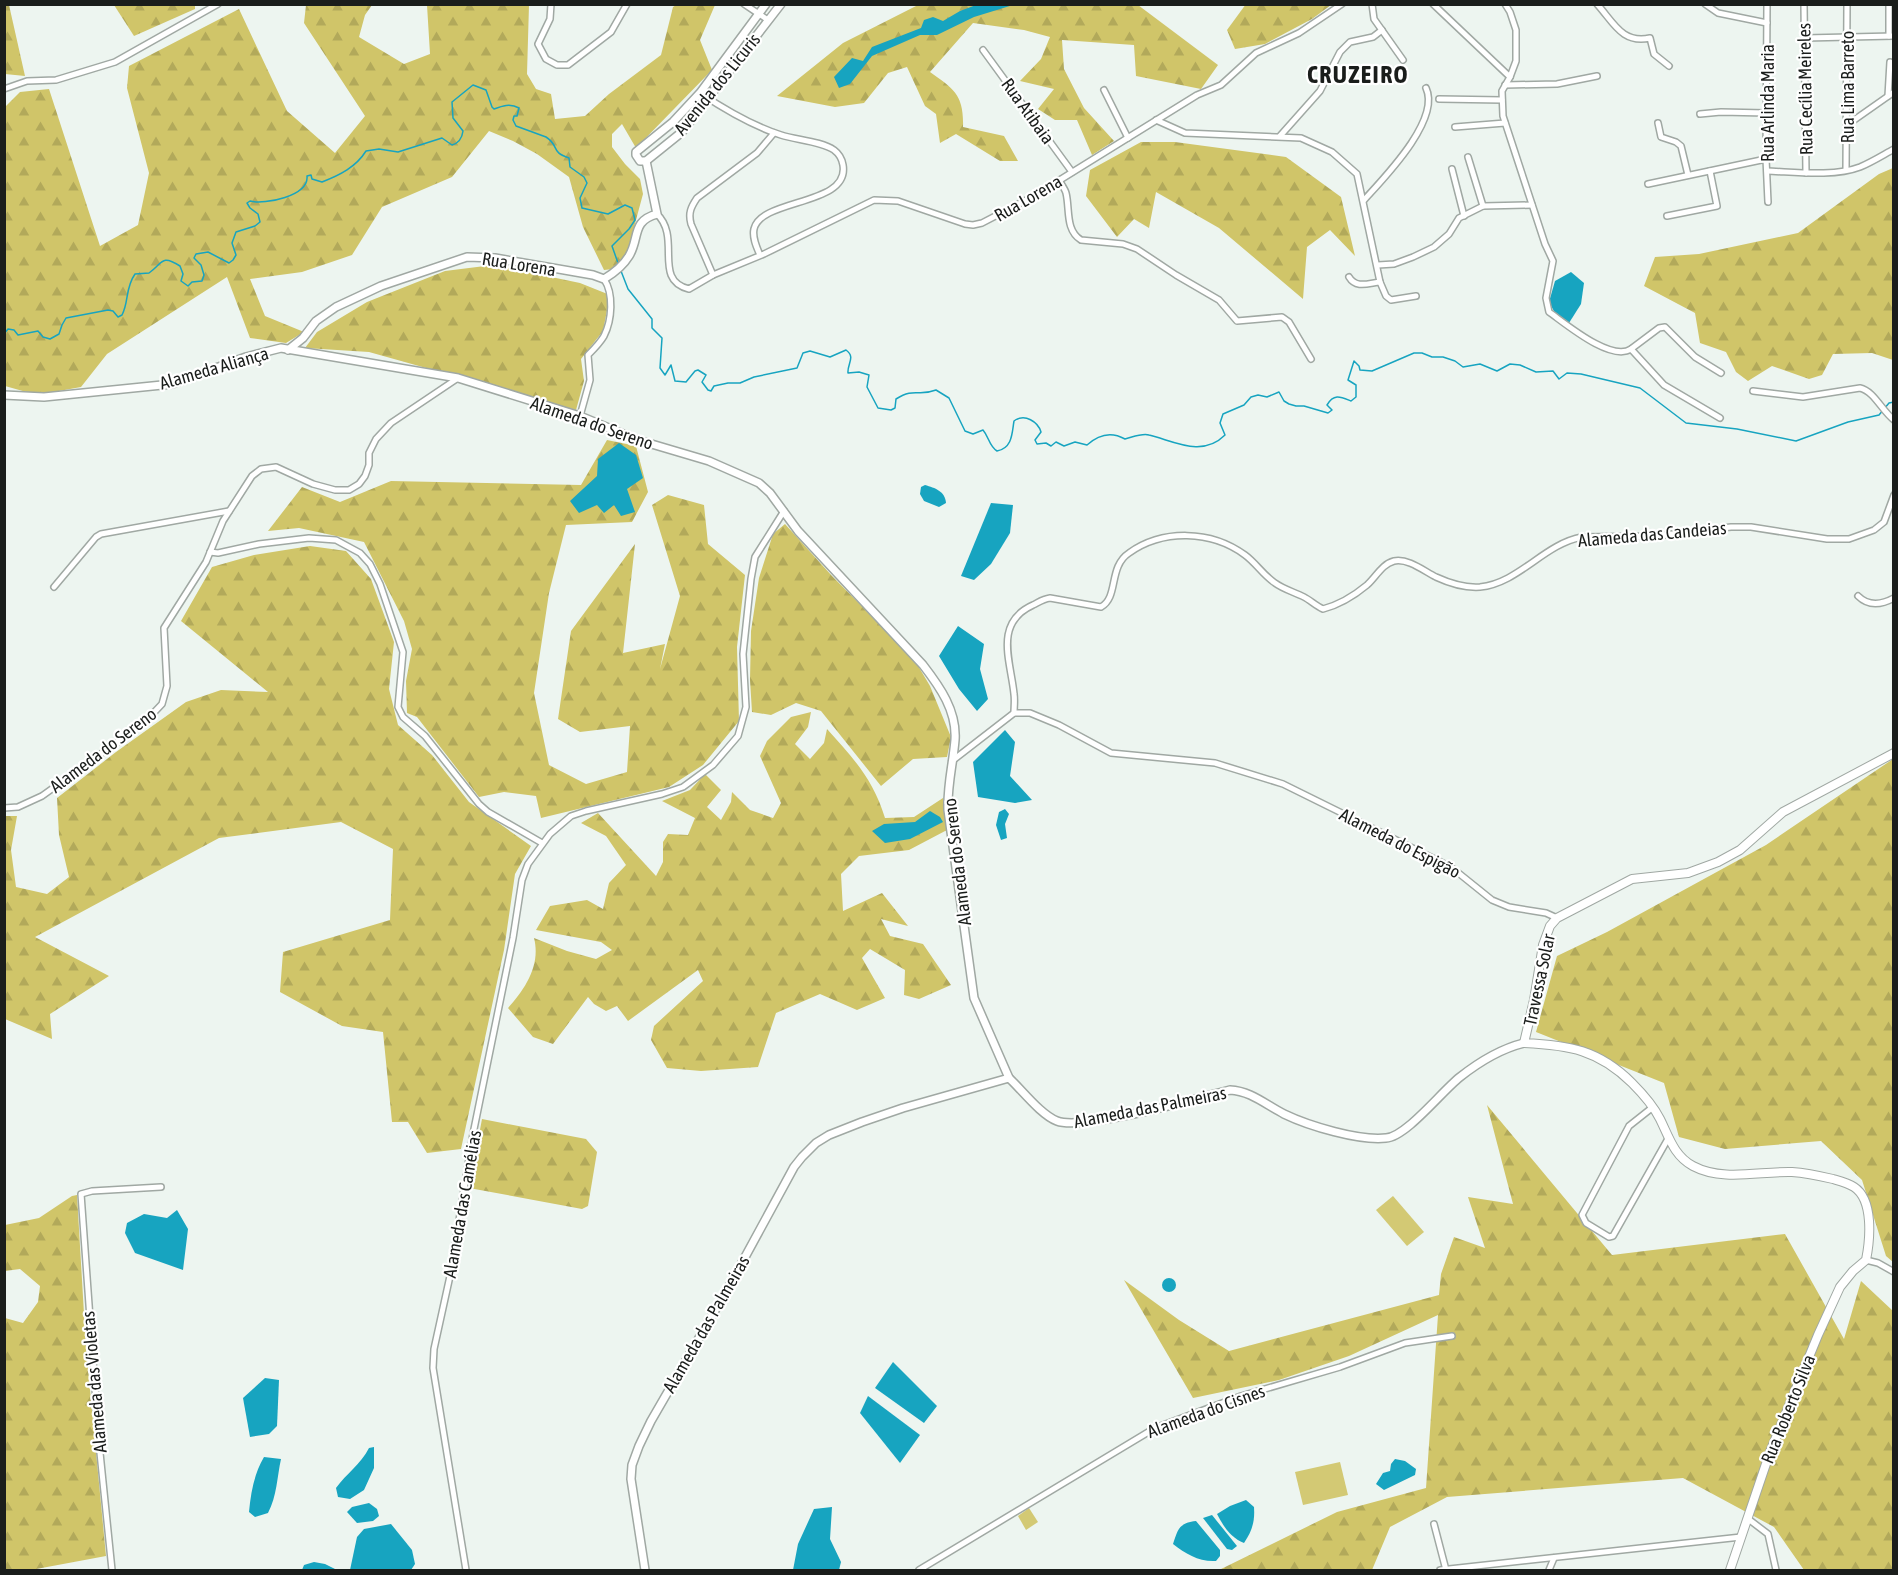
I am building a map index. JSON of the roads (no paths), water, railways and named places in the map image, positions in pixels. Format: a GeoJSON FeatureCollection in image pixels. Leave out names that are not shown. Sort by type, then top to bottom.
{"type":"FeatureCollection","features":[{"type":"Feature","properties":{"kind":"main road"},"geometry":{"type":"LineString","coordinates":[[1557,918],[1632,879],[1682,874],[1718,862],[1740,849],[1783,812],[1893,753]]}},
{"type":"Feature","properties":{"kind":"main road","name":"Travessa Solar"},"geometry":{"type":"LineString","coordinates":[[1524,1043],[1543,945],[1550,926],[1557,918]]}},
{"type":"Feature","properties":{"kind":"main road","name":"Alameda das Palmeiras"},"geometry":{"type":"LineString","coordinates":[[1524,1043],[1561,1046],[1598,1056],[1627,1078],[1653,1107],[1677,1152],[1687,1163],[1709,1173],[1801,1173],[1854,1187],[1863,1198],[1869,1214],[1869,1245],[1866,1260]]}},
{"type":"Feature","properties":{"kind":"main road","name":"Rua Roberto Silva"},"geometry":{"type":"LineString","coordinates":[[1730,1570],[1770,1452],[1840,1287],[1852,1271],[1866,1260]]}},
{"type":"Feature","properties":{"kind":"street"},"geometry":{"type":"LineString","coordinates":[[4,89],[27,81],[56,80],[115,62],[218,4]]}},
{"type":"Feature","properties":{"kind":"street"},"geometry":{"type":"LineString","coordinates":[[551,4],[550,19],[538,44],[546,59],[557,65],[568,64],[611,32],[627,4]]}},
{"type":"Feature","properties":{"kind":"street"},"geometry":{"type":"LineString","coordinates":[[744,4],[768,20]]}},
{"type":"Feature","properties":{"kind":"street","name":"Avenida dos Licuris"},"geometry":{"type":"LineString","coordinates":[[766,4],[700,93],[672,122],[636,152],[640,161],[646,161],[682,132],[781,4]]}},
{"type":"Feature","properties":{"kind":"street","name":"Rua Lorena"},"geometry":{"type":"LineString","coordinates":[[657,214],[664,222],[669,236],[671,275],[676,285],[689,290],[713,275],[874,200],[898,201],[973,225],[1000,215],[1197,95],[1221,85],[1256,53],[1299,33],[1342,4]]}},
{"type":"Feature","properties":{"kind":"street"},"geometry":{"type":"LineString","coordinates":[[1372,4],[1374,19],[1403,60]]}},
{"type":"Feature","properties":{"kind":"street"},"geometry":{"type":"LineString","coordinates":[[1433,4],[1510,77]]}},
{"type":"Feature","properties":{"kind":"street"},"geometry":{"type":"LineString","coordinates":[[1505,4],[1516,30],[1516,61],[1502,91],[1505,123],[1553,261],[1546,298],[1549,312],[1611,351],[1626,352],[1659,328],[1665,327],[1695,357],[1721,374]]}},
{"type":"Feature","properties":{"kind":"street"},"geometry":{"type":"LineString","coordinates":[[1705,4],[1718,13],[1767,23]]}},
{"type":"Feature","properties":{"kind":"street","name":"Rua Arlinda Maria"},"geometry":{"type":"LineString","coordinates":[[1767,4],[1768,202]]}},
{"type":"Feature","properties":{"kind":"street","name":"Rua Cecília Meireles"},"geometry":{"type":"LineString","coordinates":[[1804,4],[1806,173]]}},
{"type":"Feature","properties":{"kind":"street","name":"Rua Lima Barreto"},"geometry":{"type":"LineString","coordinates":[[1846,171],[1847,4]]}},
{"type":"Feature","properties":{"kind":"street"},"geometry":{"type":"LineString","coordinates":[[1805,38],[1891,36],[1889,4]]}},
{"type":"Feature","properties":{"kind":"street"},"geometry":{"type":"LineString","coordinates":[[1601,6],[1614,25],[1629,38],[1640,40],[1650,38],[1654,54],[1669,66]]}},
{"type":"Feature","properties":{"kind":"street"},"geometry":{"type":"LineString","coordinates":[[1280,136],[1320,91],[1340,52],[1350,42],[1372,37],[1382,30]]}},
{"type":"Feature","properties":{"kind":"street","name":"Rua Atibaia"},"geometry":{"type":"LineString","coordinates":[[983,50],[1072,172]]}},
{"type":"Feature","properties":{"kind":"street"},"geometry":{"type":"LineString","coordinates":[[1847,125],[1891,94],[1890,62]]}},
{"type":"Feature","properties":{"kind":"street"},"geometry":{"type":"LineString","coordinates":[[1505,85],[1557,84],[1597,76]]}},
{"type":"Feature","properties":{"kind":"street"},"geometry":{"type":"LineString","coordinates":[[1364,200],[1396,164],[1421,126],[1429,96],[1426,88]]}},
{"type":"Feature","properties":{"kind":"street"},"geometry":{"type":"LineString","coordinates":[[1104,90],[1128,138]]}},
{"type":"Feature","properties":{"kind":"street"},"geometry":{"type":"LineString","coordinates":[[700,93],[774,133],[794,140],[826,146],[836,151],[842,160],[844,171],[840,180],[823,195],[798,201],[758,222],[754,229],[754,240],[760,255]]}},
{"type":"Feature","properties":{"kind":"street"},"geometry":{"type":"LineString","coordinates":[[1439,99],[1502,100]]}},
{"type":"Feature","properties":{"kind":"street"},"geometry":{"type":"LineString","coordinates":[[1700,114],[1766,113]]}},
{"type":"Feature","properties":{"kind":"street"},"geometry":{"type":"LineString","coordinates":[[1156,120],[1185,133],[1301,138],[1332,152],[1357,174],[1380,282],[1386,296],[1391,300],[1416,296]]}},
{"type":"Feature","properties":{"kind":"street"},"geometry":{"type":"LineString","coordinates":[[1455,127],[1505,123]]}},
{"type":"Feature","properties":{"kind":"street"},"geometry":{"type":"LineString","coordinates":[[1658,123],[1661,136],[1681,146],[1688,175]]}},
{"type":"Feature","properties":{"kind":"street"},"geometry":{"type":"LineString","coordinates":[[713,275],[691,224],[689,215],[692,206],[697,198],[757,153],[774,133]]}},
{"type":"Feature","properties":{"kind":"street"},"geometry":{"type":"LineString","coordinates":[[1767,171],[1806,173],[1846,171],[1861,166],[1893,149]]}},
{"type":"Feature","properties":{"kind":"street"},"geometry":{"type":"LineString","coordinates":[[1468,157],[1483,206]]}},
{"type":"Feature","properties":{"kind":"street"},"geometry":{"type":"LineString","coordinates":[[1648,184],[1766,159]]}},
{"type":"Feature","properties":{"kind":"street"},"geometry":{"type":"LineString","coordinates":[[580,416],[590,380],[588,355],[604,336],[609,321],[609,287],[604,279],[620,268],[631,253],[636,232],[641,223],[648,216],[657,214],[646,161]]}},
{"type":"Feature","properties":{"kind":"street"},"geometry":{"type":"LineString","coordinates":[[1452,169],[1464,216]]}},
{"type":"Feature","properties":{"kind":"street"},"geometry":{"type":"LineString","coordinates":[[1667,216],[1717,206],[1710,171]]}},
{"type":"Feature","properties":{"kind":"street"},"geometry":{"type":"LineString","coordinates":[[1059,180],[1066,193],[1071,230],[1075,237],[1081,240],[1123,244],[1137,249],[1219,300],[1238,321],[1282,316],[1289,322],[1311,359]]}},
{"type":"Feature","properties":{"kind":"street"},"geometry":{"type":"LineString","coordinates":[[1378,265],[1394,264],[1434,247],[1449,234],[1459,218],[1483,206],[1532,205]]}},
{"type":"Feature","properties":{"kind":"street","name":"Rua Lorena"},"geometry":{"type":"LineString","coordinates":[[288,350],[303,338],[316,321],[336,307],[381,285],[467,257],[495,258],[594,275],[604,279]]}},
{"type":"Feature","properties":{"kind":"street"},"geometry":{"type":"LineString","coordinates":[[1349,277],[1352,283],[1357,285],[1380,282]]}},
{"type":"Feature","properties":{"kind":"street","name":"Alameda Aliança"},"geometry":{"type":"LineString","coordinates":[[4,395],[44,397],[172,384],[254,355],[281,348],[458,378]]}},
{"type":"Feature","properties":{"kind":"street"},"geometry":{"type":"LineString","coordinates":[[1631,349],[1664,385],[1720,418]]}},
{"type":"Feature","properties":{"kind":"street","name":"Alameda do Sereno"},"geometry":{"type":"LineString","coordinates":[[4,808],[18,807],[42,796],[144,723],[162,704],[167,686],[164,628],[206,562],[223,521],[252,476],[261,469],[276,467],[334,490],[349,490],[365,476],[369,465],[369,453],[376,439],[392,423],[458,378],[580,416],[638,440],[709,461],[759,483],[770,493],[798,531],[922,665],[949,706],[954,723],[955,740],[947,795],[948,810],[974,998],[1010,1078]]}},
{"type":"Feature","properties":{"kind":"street"},"geometry":{"type":"LineString","coordinates":[[1753,391],[1803,397],[1860,388],[1869,392],[1893,420]]}},
{"type":"Feature","properties":{"kind":"street","name":"Alameda das Candeias"},"geometry":{"type":"LineString","coordinates":[[1014,713],[1007,638],[1013,622],[1021,613],[1044,599],[1050,598],[1101,607],[1109,600],[1114,572],[1124,557],[1129,552],[1164,537],[1189,535],[1213,538],[1246,555],[1276,585],[1323,609],[1335,605],[1364,587],[1385,565],[1392,561],[1408,563],[1439,578],[1463,586],[1483,586],[1502,580],[1550,550],[1582,537],[1656,536],[1731,526],[1764,527],[1827,539],[1849,539],[1874,530],[1884,522],[1893,499]]}},
{"type":"Feature","properties":{"kind":"street"},"geometry":{"type":"LineString","coordinates":[[54,587],[101,534],[229,511]]}},
{"type":"Feature","properties":{"kind":"street","name":"Alameda das Camélias"},"geometry":{"type":"LineString","coordinates":[[466,1570],[433,1368],[434,1349],[450,1276],[473,1134],[513,938],[522,880],[528,864],[542,843],[561,823],[586,811],[683,787],[713,765],[738,736],[746,707],[743,654],[755,557],[784,511]]}},
{"type":"Feature","properties":{"kind":"street"},"geometry":{"type":"LineString","coordinates":[[210,552],[218,554],[259,544],[309,538],[336,540],[360,553],[370,564],[380,584],[403,652],[398,707],[403,717],[425,736],[479,804],[488,812],[542,843]]}},
{"type":"Feature","properties":{"kind":"street"},"geometry":{"type":"LineString","coordinates":[[1858,596],[1870,603],[1881,603],[1893,598]]}},
{"type":"Feature","properties":{"kind":"street","name":"Alameda do Espigão"},"geometry":{"type":"LineString","coordinates":[[1014,713],[1023,712],[1038,716],[1111,753],[1215,763],[1264,777],[1439,860],[1459,872],[1500,904],[1546,913],[1557,918]]}},
{"type":"Feature","properties":{"kind":"street"},"geometry":{"type":"LineString","coordinates":[[952,761],[1014,713]]}},
{"type":"Feature","properties":{"kind":"street","name":"Alameda das Palmeiras"},"geometry":{"type":"LineString","coordinates":[[645,1570],[631,1479],[632,1465],[639,1446],[794,1167],[816,1143],[841,1130],[903,1108],[1010,1078],[1038,1106],[1059,1122],[1102,1119],[1230,1090],[1260,1100],[1293,1118],[1324,1129],[1366,1138],[1390,1138],[1404,1130],[1467,1072],[1494,1054],[1524,1043]]}},
{"type":"Feature","properties":{"kind":"street"},"geometry":{"type":"LineString","coordinates":[[1653,1107],[1629,1126],[1582,1215],[1586,1223],[1609,1237],[1613,1236],[1669,1137]]}},
{"type":"Feature","properties":{"kind":"street","name":"Alameda das Violetas"},"geometry":{"type":"LineString","coordinates":[[112,1570],[99,1443],[81,1194],[92,1191],[162,1188]]}},
{"type":"Feature","properties":{"kind":"street"},"geometry":{"type":"LineString","coordinates":[[1866,1260],[1878,1263],[1893,1272]]}},
{"type":"Feature","properties":{"kind":"street","name":"Alameda do Cisnes"},"geometry":{"type":"LineString","coordinates":[[919,1570],[1155,1428],[1241,1396],[1340,1367],[1405,1343],[1452,1336]]}},
{"type":"Feature","properties":{"kind":"street"},"geometry":{"type":"LineString","coordinates":[[1747,1518],[1768,1534],[1776,1570]]}},
{"type":"Feature","properties":{"kind":"street"},"geometry":{"type":"LineString","coordinates":[[1434,1524],[1446,1570]]}},
{"type":"Feature","properties":{"kind":"street"},"geometry":{"type":"LineString","coordinates":[[1440,1570],[1482,1569],[1554,1558],[1741,1537]]}},
{"type":"Feature","properties":{"kind":"street"},"geometry":{"type":"LineString","coordinates":[[1549,1570],[1554,1558]]}},
{"type":"Feature","properties":{"kind":"water"},"geometry":{"type":"Polygon","coordinates":[[[976,5],[1013,5],[974,17],[937,35],[920,35],[872,56],[850,84],[839,88],[834,77],[852,58],[863,61],[872,47],[921,28],[924,20],[933,17],[943,21],[976,5]]]}},
{"type":"Feature","properties":{"kind":"water"},"geometry":{"type":"Polygon","coordinates":[[[1571,272],[1584,283],[1581,304],[1569,323],[1556,315],[1549,302],[1555,281],[1571,272]]]}},
{"type":"Feature","properties":{"kind":"water"},"geometry":{"type":"Polygon","coordinates":[[[619,443],[636,455],[643,478],[627,489],[635,512],[621,516],[614,505],[604,513],[597,505],[579,513],[570,501],[597,476],[598,459],[619,443]]]}},
{"type":"Feature","properties":{"kind":"water"},"geometry":{"type":"Polygon","coordinates":[[[925,485],[942,493],[946,503],[939,507],[924,501],[920,494],[921,487],[925,485]]]}},
{"type":"Feature","properties":{"kind":"water"},"geometry":{"type":"Polygon","coordinates":[[[991,503],[1013,505],[1010,533],[991,564],[974,580],[961,576],[991,503]]]}},
{"type":"Feature","properties":{"kind":"water"},"geometry":{"type":"Polygon","coordinates":[[[958,626],[984,644],[980,669],[988,699],[977,711],[959,689],[939,656],[958,626]]]}},
{"type":"Feature","properties":{"kind":"water"},"geometry":{"type":"Polygon","coordinates":[[[1005,730],[1015,742],[1010,776],[1032,800],[1015,803],[978,797],[973,762],[1005,730]]]}},
{"type":"Feature","properties":{"kind":"water"},"geometry":{"type":"Polygon","coordinates":[[[1005,809],[1009,814],[1005,824],[1007,838],[1001,840],[996,825],[999,812],[1005,809]]]}},
{"type":"Feature","properties":{"kind":"water"},"geometry":{"type":"Polygon","coordinates":[[[930,811],[940,817],[943,822],[910,839],[885,843],[872,831],[884,824],[915,822],[930,811]]]}},
{"type":"Feature","properties":{"kind":"water"},"geometry":{"type":"Polygon","coordinates":[[[177,1210],[188,1229],[183,1270],[135,1253],[125,1233],[127,1223],[144,1214],[167,1218],[177,1210]]]}},
{"type":"Feature","properties":{"kind":"water"},"geometry":{"type":"Polygon","coordinates":[[[1169,1278],[1174,1280],[1176,1285],[1174,1290],[1169,1292],[1164,1290],[1162,1285],[1164,1280],[1169,1278]]]}},
{"type":"Feature","properties":{"kind":"water"},"geometry":{"type":"Polygon","coordinates":[[[893,1362],[937,1406],[924,1423],[875,1388],[893,1362]]]}},
{"type":"Feature","properties":{"kind":"water"},"geometry":{"type":"Polygon","coordinates":[[[265,1378],[279,1380],[277,1426],[269,1434],[250,1437],[243,1398],[265,1378]]]}},
{"type":"Feature","properties":{"kind":"water"},"geometry":{"type":"Polygon","coordinates":[[[868,1396],[920,1435],[900,1463],[860,1413],[868,1396]]]}},
{"type":"Feature","properties":{"kind":"water"},"geometry":{"type":"Polygon","coordinates":[[[374,1447],[374,1468],[364,1490],[350,1499],[338,1497],[336,1488],[369,1448],[374,1447]]]}},
{"type":"Feature","properties":{"kind":"water"},"geometry":{"type":"Polygon","coordinates":[[[264,1457],[281,1459],[271,1507],[268,1513],[255,1517],[249,1512],[251,1497],[255,1477],[264,1457]]]}},
{"type":"Feature","properties":{"kind":"water"},"geometry":{"type":"Polygon","coordinates":[[[1395,1459],[1405,1461],[1416,1469],[1415,1475],[1384,1490],[1376,1484],[1383,1473],[1390,1471],[1395,1459]]]}},
{"type":"Feature","properties":{"kind":"water"},"geometry":{"type":"Polygon","coordinates":[[[1246,1500],[1254,1507],[1254,1517],[1251,1530],[1244,1543],[1228,1531],[1217,1514],[1246,1500]]]}},
{"type":"Feature","properties":{"kind":"water"},"geometry":{"type":"Polygon","coordinates":[[[369,1503],[377,1509],[379,1516],[373,1521],[357,1523],[347,1512],[352,1507],[369,1503]]]}},
{"type":"Feature","properties":{"kind":"water"},"geometry":{"type":"Polygon","coordinates":[[[832,1507],[830,1539],[841,1562],[839,1570],[793,1570],[798,1544],[814,1509],[832,1507]]]}},
{"type":"Feature","properties":{"kind":"water"},"geometry":{"type":"Polygon","coordinates":[[[1212,1515],[1237,1546],[1232,1550],[1227,1549],[1203,1518],[1212,1515]]]}},
{"type":"Feature","properties":{"kind":"water"},"geometry":{"type":"Polygon","coordinates":[[[1196,1521],[1220,1550],[1220,1556],[1216,1561],[1193,1557],[1173,1544],[1176,1534],[1183,1525],[1196,1521]]]}},
{"type":"Feature","properties":{"kind":"water"},"geometry":{"type":"Polygon","coordinates":[[[391,1524],[412,1550],[415,1564],[411,1570],[350,1570],[357,1537],[364,1529],[391,1524]]]}},
{"type":"Feature","properties":{"kind":"water"},"geometry":{"type":"Polygon","coordinates":[[[314,1562],[337,1570],[302,1570],[304,1565],[314,1562]]]}},
{"type":"Feature","properties":{"kind":"waterway"},"geometry":{"type":"LineString","coordinates":[[4,334],[8,329],[14,330],[18,335],[38,331],[43,337],[50,339],[59,334],[66,318],[108,310],[113,311],[118,317],[124,310],[130,284],[135,274],[149,273],[166,260],[180,266],[183,274],[181,281],[188,286],[192,282],[202,281],[204,275],[201,265],[194,258],[196,254],[208,252],[229,263],[236,255],[232,243],[236,232],[260,222],[258,214],[247,203],[250,201],[266,202],[285,198],[301,189],[306,183],[307,176],[311,175],[312,179],[322,182],[352,166],[366,151],[379,149],[398,152],[442,138],[452,145],[457,143],[463,131],[453,118],[452,102],[473,85],[486,90],[494,109],[509,105],[519,108],[513,120],[516,126],[546,137],[559,153],[569,158],[570,167],[584,177],[587,183],[580,198],[582,208],[608,214],[625,205],[632,208],[635,220],[612,246],[618,263]]}},
{"type":"Feature","properties":{"kind":"waterway"},"geometry":{"type":"LineString","coordinates":[[621,271],[628,289],[652,319],[652,328],[662,338],[660,368],[665,375],[671,365],[675,381],[686,382],[698,370],[706,375],[702,382],[711,391],[714,386],[740,383],[754,377],[797,368],[803,353],[810,351],[830,357],[846,350],[851,358],[848,373],[859,372],[869,375],[867,387],[878,408],[891,410],[895,408],[896,399],[902,395],[936,390],[949,398],[965,431],[973,434],[983,430],[992,447],[997,451],[1006,447],[1012,435],[1014,421],[1022,418],[1034,422],[1039,428],[1041,432],[1035,440],[1037,444],[1046,443],[1051,446],[1056,442],[1064,446],[1075,442],[1087,445],[1096,438],[1110,434],[1125,439],[1146,435],[1188,446],[1207,446],[1225,435],[1220,423],[1223,414],[1244,405],[1251,397],[1258,395],[1267,397],[1279,392],[1284,401],[1289,404],[1328,413],[1332,410],[1327,405],[1335,397],[1351,401],[1356,397],[1356,385],[1348,380],[1354,361],[1360,370],[1372,371],[1414,353],[1443,357],[1463,367],[1480,364],[1497,371],[1510,364],[1520,365],[1536,372],[1553,371],[1559,379],[1567,373],[1581,374],[1640,388],[1686,423],[1737,429],[1796,441],[1848,422],[1879,415],[1889,403],[1894,402]]}},
{"type":"Feature","properties":{"kind":"district","name":"CRUZEIRO"},"geometry":{"type":"Point","coordinates":[1358,74]}}]}
